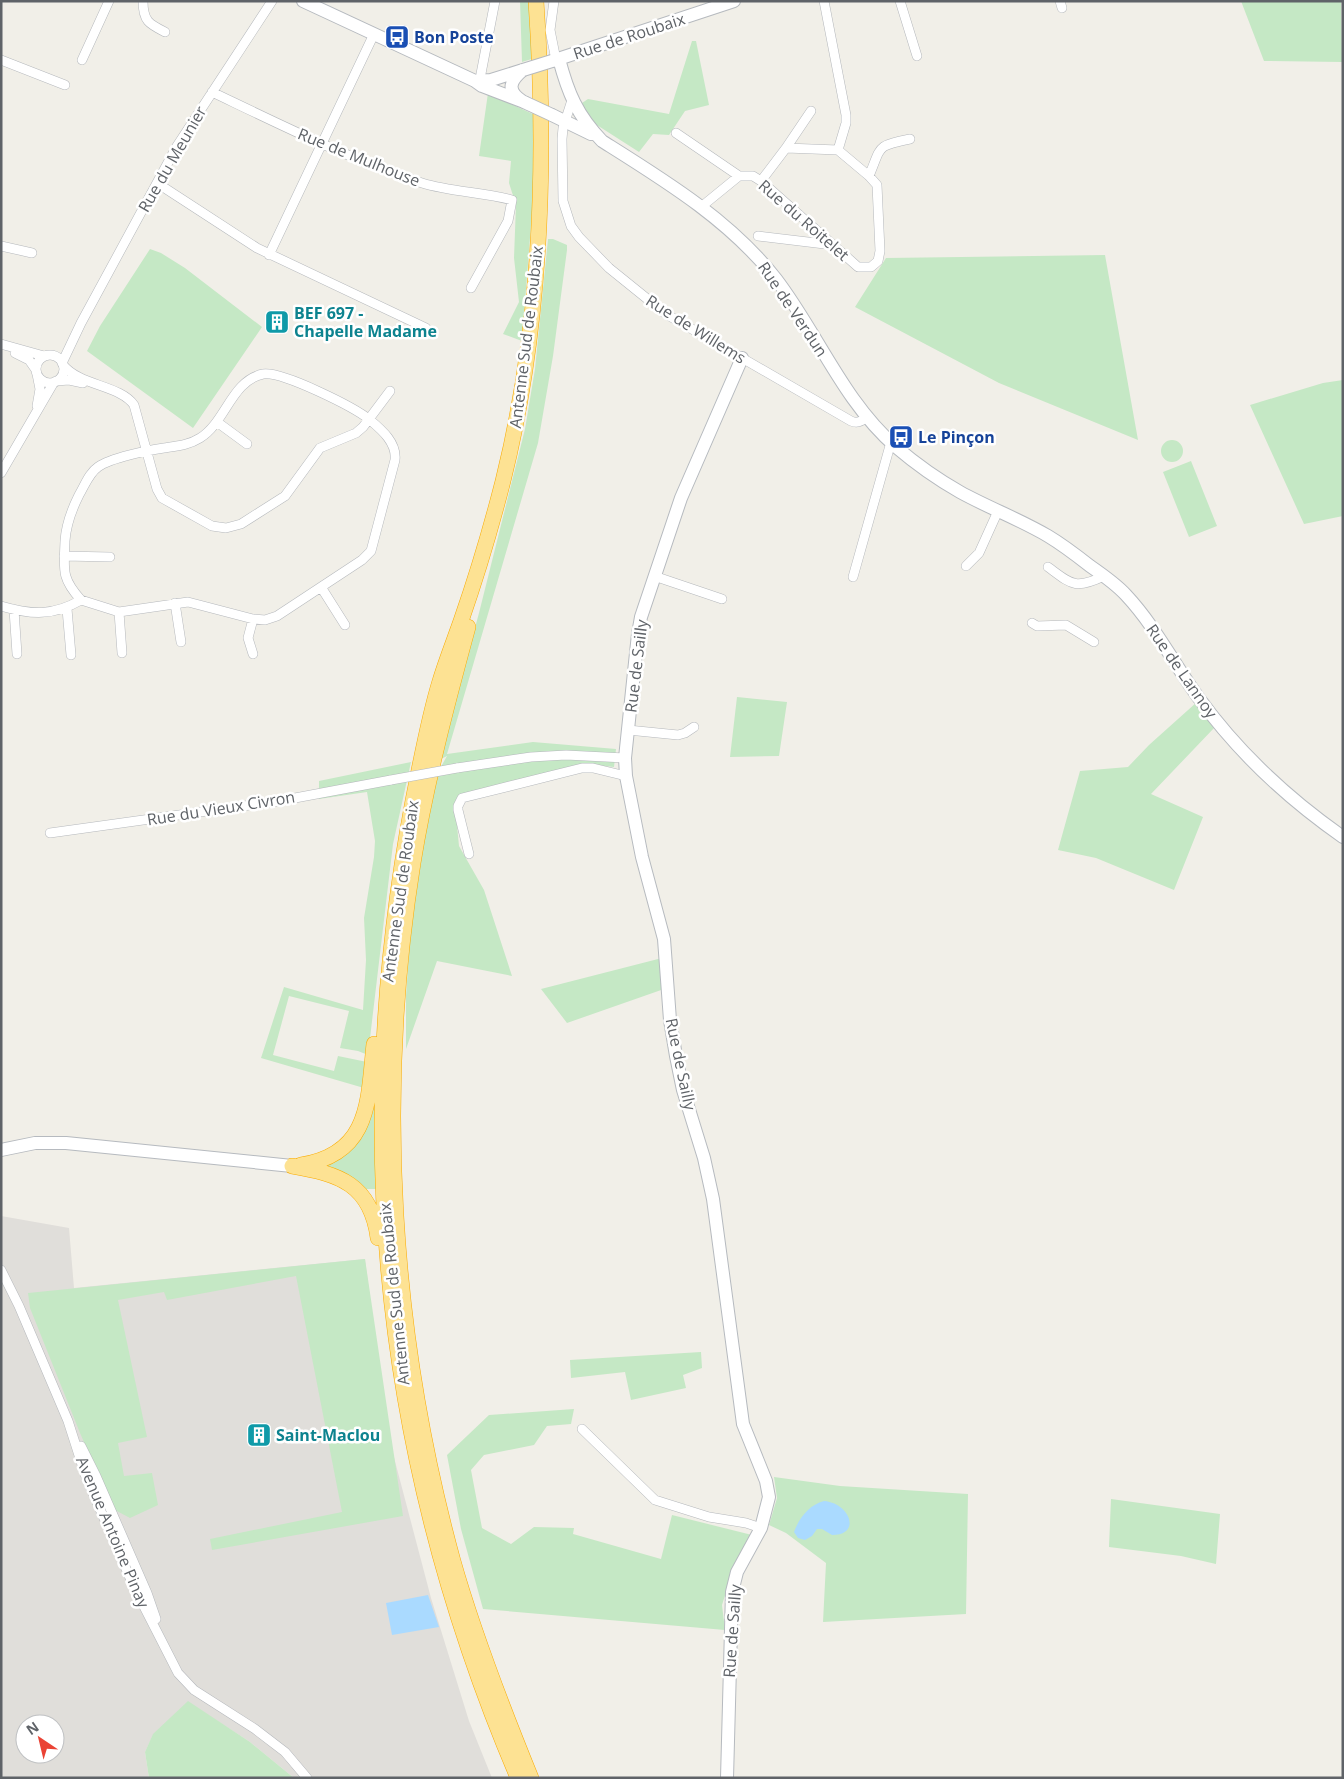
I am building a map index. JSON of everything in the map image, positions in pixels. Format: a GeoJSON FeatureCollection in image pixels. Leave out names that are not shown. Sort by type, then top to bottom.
{"type":"FeatureCollection","features":[{"type":"Feature","properties":{"kind":"highway","name":"Antenne Sud de Roubaix"},"geometry":{"type":"LineString","coordinates":[[518,1778],[477,1674],[444,1573],[415,1454],[401,1372],[387,1256],[382,1164],[382,1072],[388,964],[393,920],[404,843],[422,754],[440,683],[503,483],[526,363],[535,279],[540,191],[540,78],[536,1]]}},
{"type":"Feature","properties":{"kind":"highway","name":"Antenne Sud de Roubaix"},"geometry":{"type":"LineString","coordinates":[[531,1778],[493,1682],[471,1618],[451,1552],[428,1454],[412,1362],[402,1285],[395,1193],[393,1124],[400,965],[418,836],[443,722],[511,477],[526,404],[541,280],[546,174],[545,61],[541,1]]}},
{"type":"Feature","properties":{"kind":"highway"},"geometry":{"type":"LineString","coordinates":[[292,1166],[308,1164],[332,1155],[352,1139],[362,1122],[368,1101],[379,994],[388,964]]}},
{"type":"Feature","properties":{"kind":"highway"},"geometry":{"type":"LineString","coordinates":[[292,1166],[325,1172],[340,1178],[355,1189],[369,1208],[376,1229],[389,1339],[401,1372]]}},
{"type":"Feature","properties":{"kind":"main road"},"geometry":{"type":"LineString","coordinates":[[303,1],[317,4],[374,34],[478,82],[550,112],[602,141]]}},
{"type":"Feature","properties":{"kind":"main road","name":"Rue de Roubaix"},"geometry":{"type":"LineString","coordinates":[[556,60],[734,1]]}},
{"type":"Feature","properties":{"kind":"main road"},"geometry":{"type":"LineString","coordinates":[[478,82],[491,80],[556,60],[571,101],[565,108],[550,112]]}},
{"type":"Feature","properties":{"kind":"main road"},"geometry":{"type":"LineString","coordinates":[[524,70],[514,80],[512,89],[513,94],[524,102]]}},
{"type":"Feature","properties":{"kind":"main road","name":"Rue de Verdun"},"geometry":{"type":"LineString","coordinates":[[571,101],[583,119],[602,141],[701,207],[737,237],[768,270],[787,294],[841,381],[868,417],[891,442],[943,482],[1012,518]]}},
{"type":"Feature","properties":{"kind":"main road","name":"Rue de Sailly"},"geometry":{"type":"LineString","coordinates":[[727,1778],[732,1592],[737,1572],[761,1528],[767,1507],[768,1489],[743,1424],[713,1199],[704,1158],[676,1056],[670,1020],[664,939],[642,857],[626,776],[625,758],[639,625],[654,576],[687,484],[742,358]]}},
{"type":"Feature","properties":{"kind":"main road","name":"Rue de Lannoy"},"geometry":{"type":"LineString","coordinates":[[1012,518],[1061,544],[1123,592],[1135,606],[1199,698],[1244,753],[1292,798],[1343,837]]}},
{"type":"Feature","properties":{"kind":"main road"},"geometry":{"type":"LineString","coordinates":[[1,1150],[35,1144],[66,1143],[292,1166]]}},
{"type":"Feature","properties":{"kind":"street"},"geometry":{"type":"LineString","coordinates":[[82,60],[109,1]]}},
{"type":"Feature","properties":{"kind":"street"},"geometry":{"type":"LineString","coordinates":[[143,1],[144,14],[147,21],[165,32]]}},
{"type":"Feature","properties":{"kind":"street","name":"Rue du Meunier"},"geometry":{"type":"LineString","coordinates":[[63,364],[81,323],[177,146],[272,1]]}},
{"type":"Feature","properties":{"kind":"street"},"geometry":{"type":"LineString","coordinates":[[478,82],[495,1]]}},
{"type":"Feature","properties":{"kind":"street"},"geometry":{"type":"LineString","coordinates":[[554,1],[550,30],[556,60]]}},
{"type":"Feature","properties":{"kind":"street"},"geometry":{"type":"LineString","coordinates":[[824,1],[846,115],[846,123],[838,150]]}},
{"type":"Feature","properties":{"kind":"street"},"geometry":{"type":"LineString","coordinates":[[900,1],[917,56]]}},
{"type":"Feature","properties":{"kind":"street"},"geometry":{"type":"LineString","coordinates":[[269,254],[374,34]]}},
{"type":"Feature","properties":{"kind":"street"},"geometry":{"type":"LineString","coordinates":[[1,60],[65,85]]}},
{"type":"Feature","properties":{"kind":"street","name":"Rue de Mulhouse"},"geometry":{"type":"LineString","coordinates":[[212,92],[322,145],[424,184],[512,200],[508,221],[471,288]]}},
{"type":"Feature","properties":{"kind":"street","name":"Rue de Willems"},"geometry":{"type":"LineString","coordinates":[[571,101],[562,139],[563,201],[575,232],[609,268],[656,307],[851,421],[856,423],[868,417]]}},
{"type":"Feature","properties":{"kind":"street"},"geometry":{"type":"LineString","coordinates":[[762,181],[811,111]]}},
{"type":"Feature","properties":{"kind":"street","name":"Rue du Roitelet"},"geometry":{"type":"LineString","coordinates":[[676,133],[739,176],[753,176],[762,181],[858,267],[867,268],[878,261],[880,251],[878,190],[869,176]]}},
{"type":"Feature","properties":{"kind":"street"},"geometry":{"type":"LineString","coordinates":[[786,148],[838,150],[869,176],[878,152],[885,144],[910,139]]}},
{"type":"Feature","properties":{"kind":"street","name":"Rue du Roitelet"},"geometry":{"type":"LineString","coordinates":[[701,207],[739,176]]}},
{"type":"Feature","properties":{"kind":"street"},"geometry":{"type":"LineString","coordinates":[[157,183],[242,239],[269,254],[426,328]]}},
{"type":"Feature","properties":{"kind":"street"},"geometry":{"type":"LineString","coordinates":[[758,236],[833,245]]}},
{"type":"Feature","properties":{"kind":"street"},"geometry":{"type":"LineString","coordinates":[[1,246],[32,253]]}},
{"type":"Feature","properties":{"kind":"street","name":"Rue du Meunier"},"geometry":{"type":"LineString","coordinates":[[46,356],[64,347],[81,323]]}},
{"type":"Feature","properties":{"kind":"street"},"geometry":{"type":"LineString","coordinates":[[1,345],[57,357],[71,373],[128,398],[134,405],[158,494],[212,526],[226,528],[241,524],[285,496],[320,448],[356,433],[370,420],[390,392]]}},
{"type":"Feature","properties":{"kind":"street"},"geometry":{"type":"LineString","coordinates":[[1,345],[32,362],[43,381],[69,380],[108,389]]}},
{"type":"Feature","properties":{"kind":"street"},"geometry":{"type":"LineString","coordinates":[[32,419],[40,389],[37,372],[38,362],[46,356]]}},
{"type":"Feature","properties":{"kind":"street"},"geometry":{"type":"LineString","coordinates":[[1,473],[55,382],[63,374],[63,364]]}},
{"type":"Feature","properties":{"kind":"street"},"geometry":{"type":"LineString","coordinates":[[267,374],[274,374],[308,387],[346,405],[370,420],[391,442],[395,454],[373,546],[367,556],[277,616],[265,620],[253,620],[194,603],[182,602],[119,612],[88,604],[81,600],[66,581],[64,575],[65,538],[69,517],[93,472],[104,463],[147,451],[192,442],[206,434],[217,422],[246,382],[252,378],[267,374]]}},
{"type":"Feature","properties":{"kind":"street"},"geometry":{"type":"LineString","coordinates":[[217,422],[247,444]]}},
{"type":"Feature","properties":{"kind":"street"},"geometry":{"type":"LineString","coordinates":[[853,577],[891,442]]}},
{"type":"Feature","properties":{"kind":"street"},"geometry":{"type":"LineString","coordinates":[[966,566],[979,553],[998,511]]}},
{"type":"Feature","properties":{"kind":"street"},"geometry":{"type":"LineString","coordinates":[[64,556],[110,557]]}},
{"type":"Feature","properties":{"kind":"street"},"geometry":{"type":"LineString","coordinates":[[1048,567],[1072,584],[1104,576]]}},
{"type":"Feature","properties":{"kind":"street"},"geometry":{"type":"LineString","coordinates":[[654,576],[722,598]]}},
{"type":"Feature","properties":{"kind":"street"},"geometry":{"type":"LineString","coordinates":[[321,587],[345,625]]}},
{"type":"Feature","properties":{"kind":"street"},"geometry":{"type":"LineString","coordinates":[[1,606],[26,613],[36,613],[66,608],[81,600]]}},
{"type":"Feature","properties":{"kind":"street"},"geometry":{"type":"LineString","coordinates":[[175,603],[181,642]]}},
{"type":"Feature","properties":{"kind":"street"},"geometry":{"type":"LineString","coordinates":[[66,608],[71,656]]}},
{"type":"Feature","properties":{"kind":"street"},"geometry":{"type":"LineString","coordinates":[[14,610],[17,654]]}},
{"type":"Feature","properties":{"kind":"street"},"geometry":{"type":"LineString","coordinates":[[119,612],[122,653]]}},
{"type":"Feature","properties":{"kind":"street"},"geometry":{"type":"LineString","coordinates":[[253,620],[248,638],[253,654]]}},
{"type":"Feature","properties":{"kind":"street"},"geometry":{"type":"LineString","coordinates":[[1032,623],[1036,626],[1066,625],[1094,642]]}},
{"type":"Feature","properties":{"kind":"street"},"geometry":{"type":"LineString","coordinates":[[628,730],[678,735],[694,727]]}},
{"type":"Feature","properties":{"kind":"street","name":"Rue du Vieux Civron"},"geometry":{"type":"LineString","coordinates":[[50,833],[279,800],[457,768],[531,757],[566,755],[625,758]]}},
{"type":"Feature","properties":{"kind":"street"},"geometry":{"type":"LineString","coordinates":[[469,854],[458,810],[459,802],[462,798],[582,768],[593,768],[626,776]]}},
{"type":"Feature","properties":{"kind":"street","name":"Avenue Antoine Pinay"},"geometry":{"type":"LineString","coordinates":[[1,1270],[19,1306],[68,1421],[86,1477],[115,1531],[134,1587],[163,1641],[174,1667],[189,1686],[268,1738],[291,1758],[307,1778]]}},
{"type":"Feature","properties":{"kind":"street"},"geometry":{"type":"LineString","coordinates":[[582,1429],[655,1500],[709,1517],[746,1523],[761,1528]]}},
{"type":"Feature","properties":{"kind":"shaded area"},"geometry":{"type":"Polygon","coordinates":[[[1,1216],[69,1228],[74,1288],[365,1259],[386,1427],[431,1598],[469,1721],[492,1778],[294,1778],[250,1742],[188,1702],[153,1735],[145,1752],[149,1778],[1,1778],[1,1216]]]}},
{"type":"Feature","properties":{"kind":"green space"},"geometry":{"type":"Polygon","coordinates":[[[520,1],[532,1],[535,58],[522,62],[520,1]]]}},
{"type":"Feature","properties":{"kind":"green space"},"geometry":{"type":"Polygon","coordinates":[[[1241,1],[1341,1],[1342,62],[1264,61],[1241,1]]]}},
{"type":"Feature","properties":{"kind":"green space"},"geometry":{"type":"Polygon","coordinates":[[[692,41],[696,41],[709,105],[685,111],[669,135],[653,134],[639,152],[589,120],[582,103],[588,99],[669,114],[692,41]]]}},
{"type":"Feature","properties":{"kind":"green space"},"geometry":{"type":"Polygon","coordinates":[[[488,93],[537,116],[534,186],[522,341],[503,334],[519,302],[514,258],[516,205],[509,183],[511,161],[479,156],[488,93]]]}},
{"type":"Feature","properties":{"kind":"green space"},"geometry":{"type":"Polygon","coordinates":[[[548,239],[553,239],[567,245],[567,250],[553,356],[538,443],[447,754],[533,742],[616,749],[614,767],[586,764],[455,805],[459,846],[484,890],[512,976],[437,961],[406,1049],[406,996],[411,923],[434,779],[447,756],[439,760],[479,613],[525,429],[535,369],[548,239]]]}},
{"type":"Feature","properties":{"kind":"green space"},"geometry":{"type":"Polygon","coordinates":[[[150,249],[161,253],[185,268],[262,327],[193,428],[87,351],[100,326],[150,249]]]}},
{"type":"Feature","properties":{"kind":"green space"},"geometry":{"type":"Polygon","coordinates":[[[1105,255],[1138,440],[999,383],[855,307],[886,258],[1105,255]]]}},
{"type":"Feature","properties":{"kind":"green space"},"geometry":{"type":"Polygon","coordinates":[[[1343,380],[1343,516],[1304,524],[1250,405],[1323,383],[1343,380]]]}},
{"type":"Feature","properties":{"kind":"green space"},"geometry":{"type":"Polygon","coordinates":[[[1172,440],[1182,447],[1183,451],[1176,461],[1172,462],[1162,455],[1161,451],[1168,441],[1172,440]]]}},
{"type":"Feature","properties":{"kind":"green space"},"geometry":{"type":"Polygon","coordinates":[[[1191,461],[1217,526],[1189,537],[1163,472],[1191,461]]]}},
{"type":"Feature","properties":{"kind":"green space"},"geometry":{"type":"Polygon","coordinates":[[[737,697],[787,702],[779,756],[730,757],[737,697]]]}},
{"type":"Feature","properties":{"kind":"green space"},"geometry":{"type":"Polygon","coordinates":[[[1197,702],[1215,727],[1151,794],[1203,817],[1174,890],[1096,858],[1058,850],[1080,771],[1128,767],[1149,745],[1197,702]]]}},
{"type":"Feature","properties":{"kind":"green space"},"geometry":{"type":"Polygon","coordinates":[[[411,762],[393,844],[368,1055],[340,1048],[349,1011],[289,996],[273,1055],[334,1071],[338,1056],[367,1062],[364,1088],[261,1058],[284,987],[363,1010],[366,960],[364,918],[375,841],[367,792],[319,799],[319,781],[411,762]]]}},
{"type":"Feature","properties":{"kind":"green space"},"geometry":{"type":"Polygon","coordinates":[[[662,958],[664,989],[567,1023],[541,989],[662,958]]]}},
{"type":"Feature","properties":{"kind":"green space"},"geometry":{"type":"Polygon","coordinates":[[[376,1090],[379,1189],[363,1189],[321,1167],[337,1157],[376,1090]]]}},
{"type":"Feature","properties":{"kind":"green space"},"geometry":{"type":"Polygon","coordinates":[[[365,1259],[403,1516],[212,1550],[210,1539],[342,1512],[296,1276],[167,1300],[164,1292],[118,1300],[147,1437],[118,1443],[124,1476],[152,1473],[158,1505],[130,1518],[113,1509],[30,1308],[28,1293],[365,1259]]]}},
{"type":"Feature","properties":{"kind":"green space"},"geometry":{"type":"Polygon","coordinates":[[[701,1352],[702,1368],[683,1375],[686,1388],[631,1400],[625,1372],[571,1378],[570,1360],[701,1352]]]}},
{"type":"Feature","properties":{"kind":"green space"},"geometry":{"type":"Polygon","coordinates":[[[574,1409],[571,1424],[547,1426],[534,1445],[484,1455],[471,1470],[482,1528],[511,1544],[534,1527],[574,1528],[573,1534],[661,1559],[672,1515],[752,1535],[728,1586],[722,1605],[725,1630],[483,1609],[461,1529],[447,1455],[489,1415],[574,1409]]]}},
{"type":"Feature","properties":{"kind":"green space"},"geometry":{"type":"Polygon","coordinates":[[[774,1477],[840,1486],[968,1494],[966,1614],[823,1622],[826,1563],[786,1533],[769,1525],[777,1498],[774,1477]]]}},
{"type":"Feature","properties":{"kind":"green space"},"geometry":{"type":"Polygon","coordinates":[[[1111,1499],[1220,1514],[1216,1564],[1181,1556],[1109,1547],[1111,1499]]]}},
{"type":"Feature","properties":{"kind":"green space"},"geometry":{"type":"Polygon","coordinates":[[[188,1701],[250,1742],[294,1778],[149,1778],[145,1752],[153,1734],[188,1701]]]}},
{"type":"Feature","properties":{"kind":"water"},"geometry":{"type":"Polygon","coordinates":[[[824,1501],[833,1503],[846,1513],[850,1525],[847,1530],[841,1534],[832,1535],[822,1529],[817,1529],[812,1536],[805,1540],[798,1538],[794,1532],[802,1517],[809,1509],[824,1501]]]}},
{"type":"Feature","properties":{"kind":"water"},"geometry":{"type":"Polygon","coordinates":[[[428,1595],[439,1627],[392,1635],[386,1603],[428,1595]]]}},
{"type":"Feature","properties":{"kind":"place","name":"Bon Poste"},"geometry":{"type":"Point","coordinates":[397,37]}},
{"type":"Feature","properties":{"kind":"place","name":"BEF 697 - Chapelle Madame"},"geometry":{"type":"Point","coordinates":[277,322]}},
{"type":"Feature","properties":{"kind":"place","name":"Le Pinçon"},"geometry":{"type":"Point","coordinates":[901,437]}},
{"type":"Feature","properties":{"kind":"place","name":"Saint-Maclou"},"geometry":{"type":"Point","coordinates":[259,1435]}}]}
